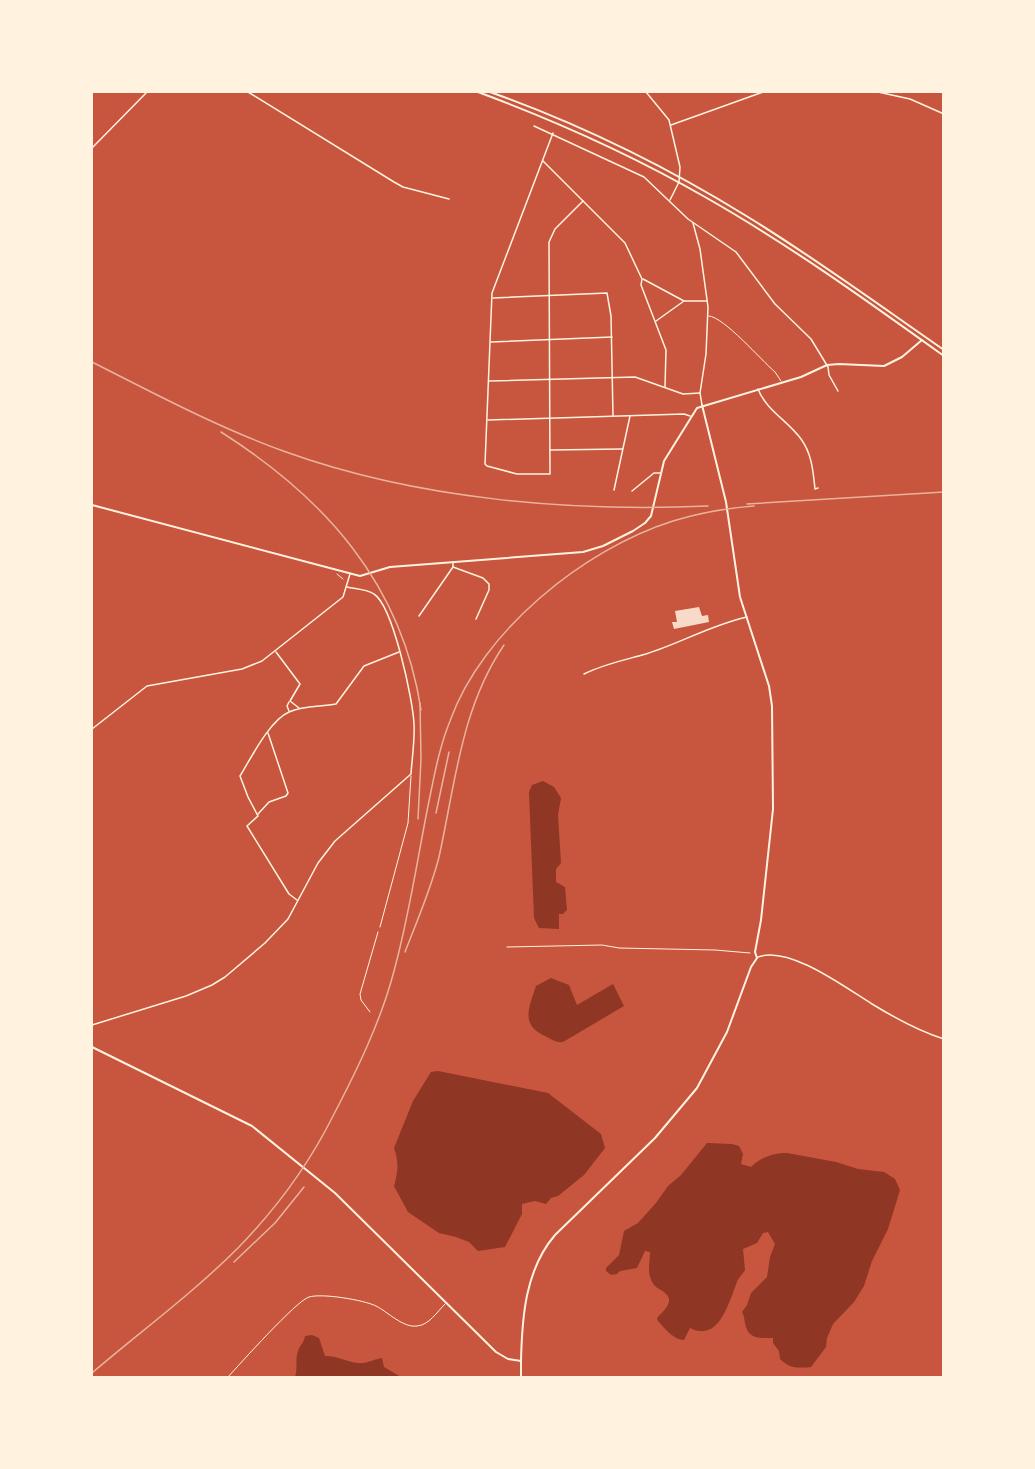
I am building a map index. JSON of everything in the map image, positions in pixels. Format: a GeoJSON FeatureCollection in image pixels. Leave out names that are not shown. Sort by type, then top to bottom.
{"type":"FeatureCollection","features":[{"type":"Feature","properties":{"kind":"street"},"geometry":{"type":"LineString","coordinates":[[92,148],[147,92]]}},
{"type":"Feature","properties":{"kind":"street"},"geometry":{"type":"LineString","coordinates":[[248,92],[394,182],[449,199]]}},
{"type":"Feature","properties":{"kind":"street"},"geometry":{"type":"LineString","coordinates":[[478,92],[561,124],[679,182],[798,255],[944,356]]}},
{"type":"Feature","properties":{"kind":"street"},"geometry":{"type":"LineString","coordinates":[[490,92],[575,126],[680,178],[792,245],[944,350]]}},
{"type":"Feature","properties":{"kind":"street"},"geometry":{"type":"LineString","coordinates":[[646,92],[670,125],[680,167],[679,182],[669,201]]}},
{"type":"Feature","properties":{"kind":"street"},"geometry":{"type":"LineString","coordinates":[[670,125],[763,92]]}},
{"type":"Feature","properties":{"kind":"street"},"geometry":{"type":"LineString","coordinates":[[878,92],[904,97],[944,114]]}},
{"type":"Feature","properties":{"kind":"street"},"geometry":{"type":"LineString","coordinates":[[534,126],[641,175],[693,223],[739,254],[775,304],[808,335],[827,365],[829,375],[838,391]]}},
{"type":"Feature","properties":{"kind":"street"},"geometry":{"type":"LineString","coordinates":[[553,134],[492,293],[486,466],[517,474],[550,474],[549,242],[555,229],[584,201]]}},
{"type":"Feature","properties":{"kind":"street"},"geometry":{"type":"LineString","coordinates":[[542,161],[625,243],[642,279],[641,285],[666,350],[665,387]]}},
{"type":"Feature","properties":{"kind":"street"},"geometry":{"type":"LineString","coordinates":[[521,1377],[526,1298],[547,1245],[655,1138],[697,1088],[727,1032],[756,956],[773,809],[771,698],[740,597],[726,502],[700,393],[706,354],[708,316],[700,249],[693,223]]}},
{"type":"Feature","properties":{"kind":"street"},"geometry":{"type":"LineString","coordinates":[[642,279],[684,301],[707,301]]}},
{"type":"Feature","properties":{"kind":"street"},"geometry":{"type":"LineString","coordinates":[[492,298],[604,292],[608,295],[612,337],[613,416]]}},
{"type":"Feature","properties":{"kind":"street"},"geometry":{"type":"LineString","coordinates":[[655,321],[684,301]]}},
{"type":"Feature","properties":{"kind":"street"},"geometry":{"type":"LineString","coordinates":[[490,342],[612,337]]}},
{"type":"Feature","properties":{"kind":"street"},"geometry":{"type":"LineString","coordinates":[[92,505],[363,576],[385,568],[590,551],[645,523],[652,511],[664,461],[690,416],[702,405],[801,377],[827,365],[884,366],[906,354],[922,340],[931,341]]}},
{"type":"Feature","properties":{"kind":"street"},"geometry":{"type":"LineString","coordinates":[[489,381],[637,377],[683,394],[700,393]]}},
{"type":"Feature","properties":{"kind":"street"},"geometry":{"type":"LineString","coordinates":[[758,389],[765,402],[802,440],[812,461],[816,489],[818,488]]}},
{"type":"Feature","properties":{"kind":"street"},"geometry":{"type":"LineString","coordinates":[[487,420],[630,415],[684,414],[690,416]]}},
{"type":"Feature","properties":{"kind":"street"},"geometry":{"type":"LineString","coordinates":[[614,490],[630,415]]}},
{"type":"Feature","properties":{"kind":"street"},"geometry":{"type":"LineString","coordinates":[[550,450],[623,449]]}},
{"type":"Feature","properties":{"kind":"street"},"geometry":{"type":"LineString","coordinates":[[632,491],[654,474],[660,473]]}},
{"type":"Feature","properties":{"kind":"street"},"geometry":{"type":"LineString","coordinates":[[419,616],[453,567],[453,562]]}},
{"type":"Feature","properties":{"kind":"street"},"geometry":{"type":"LineString","coordinates":[[453,567],[483,578],[489,584],[489,590],[476,619]]}},
{"type":"Feature","properties":{"kind":"street"},"geometry":{"type":"LineString","coordinates":[[92,729],[147,686],[248,667],[262,661],[341,599],[350,574]]}},
{"type":"Feature","properties":{"kind":"street"},"geometry":{"type":"LineString","coordinates":[[92,1025],[177,999],[216,983],[273,935],[288,919],[318,863],[335,841],[411,774],[415,728],[413,708],[400,651],[377,596],[347,587]]}},
{"type":"Feature","properties":{"kind":"street"},"geometry":{"type":"LineString","coordinates":[[584,674],[613,662],[647,654],[721,624],[747,617]]}},
{"type":"Feature","properties":{"kind":"street"},"geometry":{"type":"LineString","coordinates":[[275,651],[300,684],[287,706],[289,712]]}},
{"type":"Feature","properties":{"kind":"street"},"geometry":{"type":"LineString","coordinates":[[258,814],[240,776],[279,719],[299,708],[336,704],[364,666],[400,651]]}},
{"type":"Feature","properties":{"kind":"street"},"geometry":{"type":"LineString","coordinates":[[290,701],[299,708]]}},
{"type":"Feature","properties":{"kind":"street"},"geometry":{"type":"LineString","coordinates":[[268,733],[288,793],[286,796],[269,802],[258,814],[258,818],[247,826],[290,894],[298,901]]}},
{"type":"Feature","properties":{"kind":"street"},"geometry":{"type":"LineString","coordinates":[[756,956],[774,956],[802,963],[823,973],[911,1026],[944,1039]]}},
{"type":"Feature","properties":{"kind":"street"},"geometry":{"type":"LineString","coordinates":[[92,1047],[252,1126],[335,1193],[499,1354],[521,1362]]}},
{"type":"Feature","properties":{"kind":"lane"},"geometry":{"type":"LineString","coordinates":[[708,316],[715,316],[724,324],[775,372],[782,382]]}},
{"type":"Feature","properties":{"kind":"lane"},"geometry":{"type":"LineString","coordinates":[[380,927],[408,823],[411,774]]}},
{"type":"Feature","properties":{"kind":"lane"},"geometry":{"type":"LineString","coordinates":[[227,1377],[293,1309],[307,1298],[321,1296],[374,1304],[402,1322],[414,1326],[430,1321],[447,1303]]}},
{"type":"Feature","properties":{"kind":"path"},"geometry":{"type":"LineString","coordinates":[[336,574],[349,581]]}},
{"type":"Feature","properties":{"kind":"path"},"geometry":{"type":"LineString","coordinates":[[369,1012],[361,1000],[361,990],[380,927]]}},
{"type":"Feature","properties":{"kind":"path"},"geometry":{"type":"LineString","coordinates":[[507,947],[602,945],[716,950],[756,956]]}},
{"type":"Feature","properties":{"kind":"shaded area"},"geometry":{"type":"Polygon","coordinates":[[[543,781],[554,787],[561,798],[558,815],[561,863],[556,869],[556,882],[565,887],[567,910],[559,914],[559,929],[539,928],[534,918],[529,792],[532,785],[543,781]]]}},
{"type":"Feature","properties":{"kind":"shaded area"},"geometry":{"type":"Polygon","coordinates":[[[551,978],[569,985],[577,1005],[613,984],[624,1006],[563,1042],[558,1042],[537,1032],[529,1021],[528,1015],[536,986],[551,978]]]}},
{"type":"Feature","properties":{"kind":"shaded area"},"geometry":{"type":"Polygon","coordinates":[[[438,1071],[548,1093],[601,1134],[605,1148],[584,1175],[546,1204],[535,1201],[522,1204],[522,1214],[505,1247],[478,1251],[469,1242],[439,1233],[408,1212],[394,1186],[397,1158],[394,1148],[413,1101],[431,1072],[438,1071]]]}},
{"type":"Feature","properties":{"kind":"shaded area"},"geometry":{"type":"Polygon","coordinates":[[[707,1143],[739,1146],[743,1154],[741,1164],[751,1167],[768,1156],[787,1153],[836,1162],[858,1169],[884,1172],[895,1179],[900,1190],[888,1229],[872,1261],[864,1286],[854,1302],[833,1324],[826,1347],[811,1367],[798,1368],[787,1365],[780,1359],[773,1338],[754,1336],[746,1327],[742,1312],[751,1293],[767,1277],[775,1244],[768,1232],[763,1233],[757,1243],[743,1249],[745,1270],[716,1325],[708,1330],[700,1331],[690,1328],[684,1340],[673,1336],[658,1321],[657,1318],[667,1307],[669,1300],[652,1281],[649,1273],[650,1252],[645,1251],[637,1268],[611,1275],[606,1271],[606,1268],[619,1255],[624,1231],[638,1223],[707,1143]]]}},
{"type":"Feature","properties":{"kind":"shaded area"},"geometry":{"type":"Polygon","coordinates":[[[312,1335],[319,1338],[325,1356],[358,1363],[382,1358],[384,1367],[401,1377],[295,1377],[299,1349],[305,1336],[312,1335]]]}},
{"type":"Feature","properties":{"kind":"building"},"geometry":{"type":"Polygon","coordinates":[[[699,607],[702,616],[708,615],[709,622],[674,629],[672,622],[677,622],[675,611],[699,607]]]}},
{"type":"Feature","properties":{"kind":"railway"},"geometry":{"type":"LineString","coordinates":[[92,362],[187,410],[261,443],[336,468],[388,481],[494,499],[548,504],[602,507],[708,506]]}},
{"type":"Feature","properties":{"kind":"railway"},"geometry":{"type":"LineString","coordinates":[[221,432],[259,458],[293,486],[325,516],[353,548],[377,584],[396,623],[411,665],[421,710]]}},
{"type":"Feature","properties":{"kind":"railway"},"geometry":{"type":"LineString","coordinates":[[747,504],[944,492]]}},
{"type":"Feature","properties":{"kind":"railway"},"geometry":{"type":"LineString","coordinates":[[92,1373],[185,1297],[238,1248],[266,1218],[291,1185],[324,1134],[359,1063],[382,1008],[404,930],[432,784],[443,742],[465,688],[486,656],[511,626],[540,598],[605,551],[639,534],[673,521],[713,511],[754,506]]}},
{"type":"Feature","properties":{"kind":"railway"},"geometry":{"type":"LineString","coordinates":[[405,952],[436,869],[461,748],[469,721],[478,695],[504,645]]}},
{"type":"Feature","properties":{"kind":"railway"},"geometry":{"type":"LineString","coordinates":[[418,819],[421,759],[420,703]]}},
{"type":"Feature","properties":{"kind":"railway"},"geometry":{"type":"LineString","coordinates":[[436,813],[449,752]]}},
{"type":"Feature","properties":{"kind":"railway"},"geometry":{"type":"LineString","coordinates":[[234,1262],[275,1223],[304,1187]]}}]}
